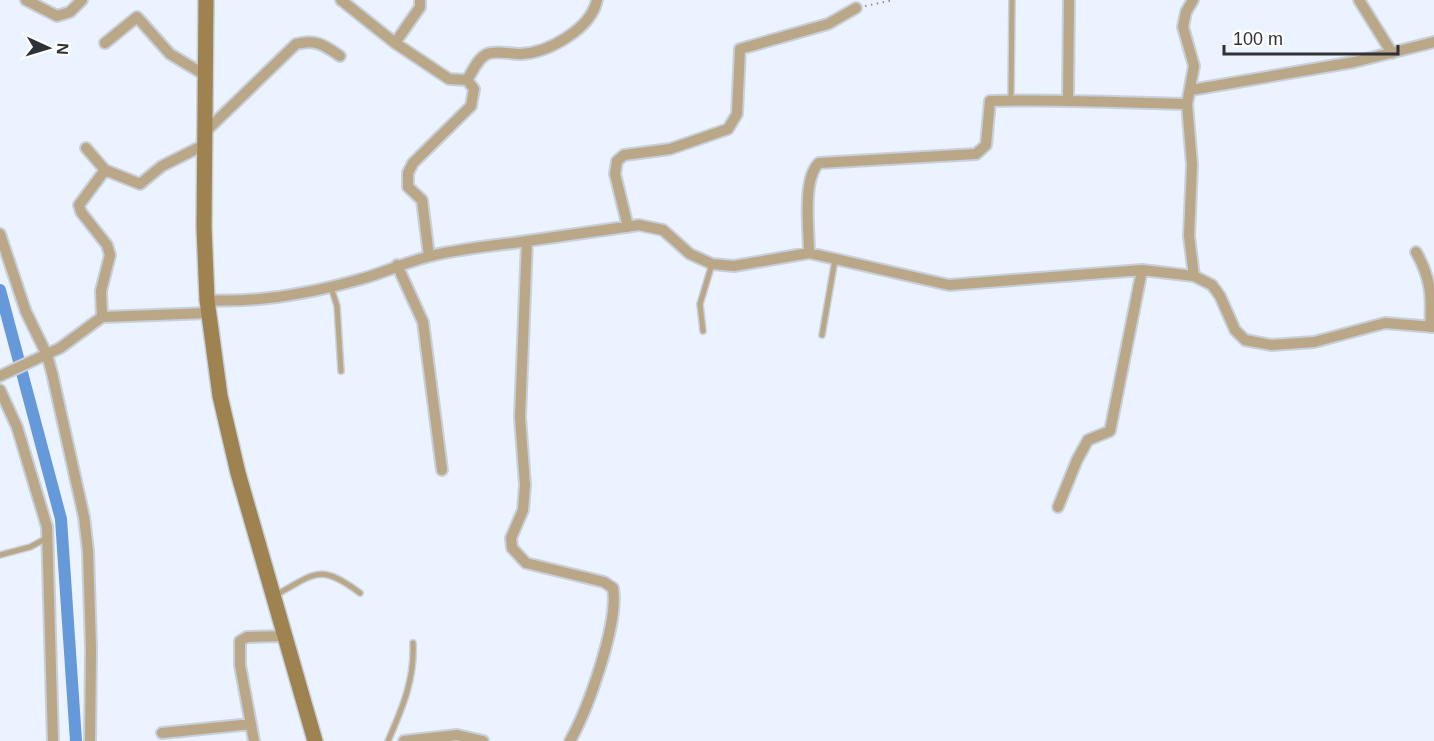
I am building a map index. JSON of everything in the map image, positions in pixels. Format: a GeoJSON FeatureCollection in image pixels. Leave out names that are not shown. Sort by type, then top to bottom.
{"type":"FeatureCollection","features":[{"type":"Feature","properties":{"kind":"main road"},"geometry":{"type":"LineString","coordinates":[[206,0],[207,306],[227,434],[315,741]]}},
{"type":"Feature","properties":{"kind":"street"},"geometry":{"type":"LineString","coordinates":[[26,0],[57,16],[70,12],[82,0]]}},
{"type":"Feature","properties":{"kind":"street"},"geometry":{"type":"LineString","coordinates":[[341,0],[395,43],[449,79],[467,80],[474,89],[471,106],[413,163],[408,173],[408,187],[422,200],[429,256]]}},
{"type":"Feature","properties":{"kind":"street"},"geometry":{"type":"LineString","coordinates":[[395,43],[420,6],[420,0]]}},
{"type":"Feature","properties":{"kind":"street"},"geometry":{"type":"LineString","coordinates":[[467,80],[484,55],[492,52],[522,54],[551,45],[586,22],[597,0]]}},
{"type":"Feature","properties":{"kind":"street"},"geometry":{"type":"LineString","coordinates":[[1068,99],[1069,0]]}},
{"type":"Feature","properties":{"kind":"street"},"geometry":{"type":"LineString","coordinates":[[1193,0],[1186,12],[1183,27],[1193,55],[1191,90],[1187,104],[1192,165],[1189,236],[1194,276]]}},
{"type":"Feature","properties":{"kind":"street"},"geometry":{"type":"LineString","coordinates":[[1359,0],[1392,52]]}},
{"type":"Feature","properties":{"kind":"street"},"geometry":{"type":"LineString","coordinates":[[628,227],[615,174],[616,162],[624,155],[670,149],[728,129],[737,114],[740,49],[828,24],[856,8]]}},
{"type":"Feature","properties":{"kind":"street"},"geometry":{"type":"LineString","coordinates":[[105,43],[137,17],[170,54],[205,75]]}},
{"type":"Feature","properties":{"kind":"street"},"geometry":{"type":"LineString","coordinates":[[86,148],[105,170],[140,184],[205,139],[296,44],[310,40],[321,42],[340,56]]}},
{"type":"Feature","properties":{"kind":"street"},"geometry":{"type":"LineString","coordinates":[[1191,90],[1434,42]]}},
{"type":"Feature","properties":{"kind":"street"},"geometry":{"type":"LineString","coordinates":[[809,252],[809,180],[813,168],[819,163],[976,154],[986,145],[990,101],[1068,99],[1118,103],[1187,104]]}},
{"type":"Feature","properties":{"kind":"street"},"geometry":{"type":"LineString","coordinates":[[102,316],[101,291],[110,255],[107,245],[81,212],[79,205],[105,170]]}},
{"type":"Feature","properties":{"kind":"street"},"geometry":{"type":"LineString","coordinates":[[3,374],[42,358],[102,316],[207,306],[331,286],[363,279],[397,265],[429,256],[628,227],[652,226],[663,230],[690,254],[712,264],[734,266],[809,252],[949,285],[1142,270],[1194,276],[1212,285],[1235,330],[1245,340],[1260,344],[1299,345],[1385,323],[1432,327],[1432,289],[1427,271],[1416,252]]}},
{"type":"Feature","properties":{"kind":"street"},"geometry":{"type":"LineString","coordinates":[[0,234],[42,358],[79,495],[88,551],[91,648],[90,741]]}},
{"type":"Feature","properties":{"kind":"street"},"geometry":{"type":"LineString","coordinates":[[527,241],[520,408],[525,484],[523,510],[511,538],[512,548],[526,563],[604,582],[613,588],[615,598],[614,612],[594,683],[570,741]]}},
{"type":"Feature","properties":{"kind":"street"},"geometry":{"type":"LineString","coordinates":[[397,265],[423,322],[442,470]]}},
{"type":"Feature","properties":{"kind":"street"},"geometry":{"type":"LineString","coordinates":[[1058,507],[1077,459],[1088,440],[1110,431],[1142,270]]}},
{"type":"Feature","properties":{"kind":"street"},"geometry":{"type":"LineString","coordinates":[[0,390],[17,427],[48,538],[53,741]]}},
{"type":"Feature","properties":{"kind":"street"},"geometry":{"type":"LineString","coordinates":[[254,741],[240,665],[240,641],[247,637],[286,636]]}},
{"type":"Feature","properties":{"kind":"street"},"geometry":{"type":"LineString","coordinates":[[162,733],[251,724]]}},
{"type":"Feature","properties":{"kind":"street"},"geometry":{"type":"LineString","coordinates":[[404,741],[457,735],[483,741]]}},
{"type":"Feature","properties":{"kind":"lane"},"geometry":{"type":"LineString","coordinates":[[1011,100],[1012,0]]}},
{"type":"Feature","properties":{"kind":"lane"},"geometry":{"type":"LineString","coordinates":[[822,335],[835,259]]}},
{"type":"Feature","properties":{"kind":"lane"},"geometry":{"type":"LineString","coordinates":[[703,331],[700,304],[712,264]]}},
{"type":"Feature","properties":{"kind":"lane"},"geometry":{"type":"LineString","coordinates":[[331,286],[337,306],[341,371]]}},
{"type":"Feature","properties":{"kind":"lane"},"geometry":{"type":"LineString","coordinates":[[0,555],[30,547],[48,538]]}},
{"type":"Feature","properties":{"kind":"lane"},"geometry":{"type":"LineString","coordinates":[[273,597],[318,573],[336,576],[360,593]]}},
{"type":"Feature","properties":{"kind":"lane"},"geometry":{"type":"LineString","coordinates":[[388,741],[408,690],[414,662],[413,644]]}},
{"type":"Feature","properties":{"kind":"path"},"geometry":{"type":"LineString","coordinates":[[856,8],[894,0]]}},
{"type":"Feature","properties":{"kind":"waterway"},"geometry":{"type":"LineString","coordinates":[[0,290],[61,519],[76,741]]}}]}
